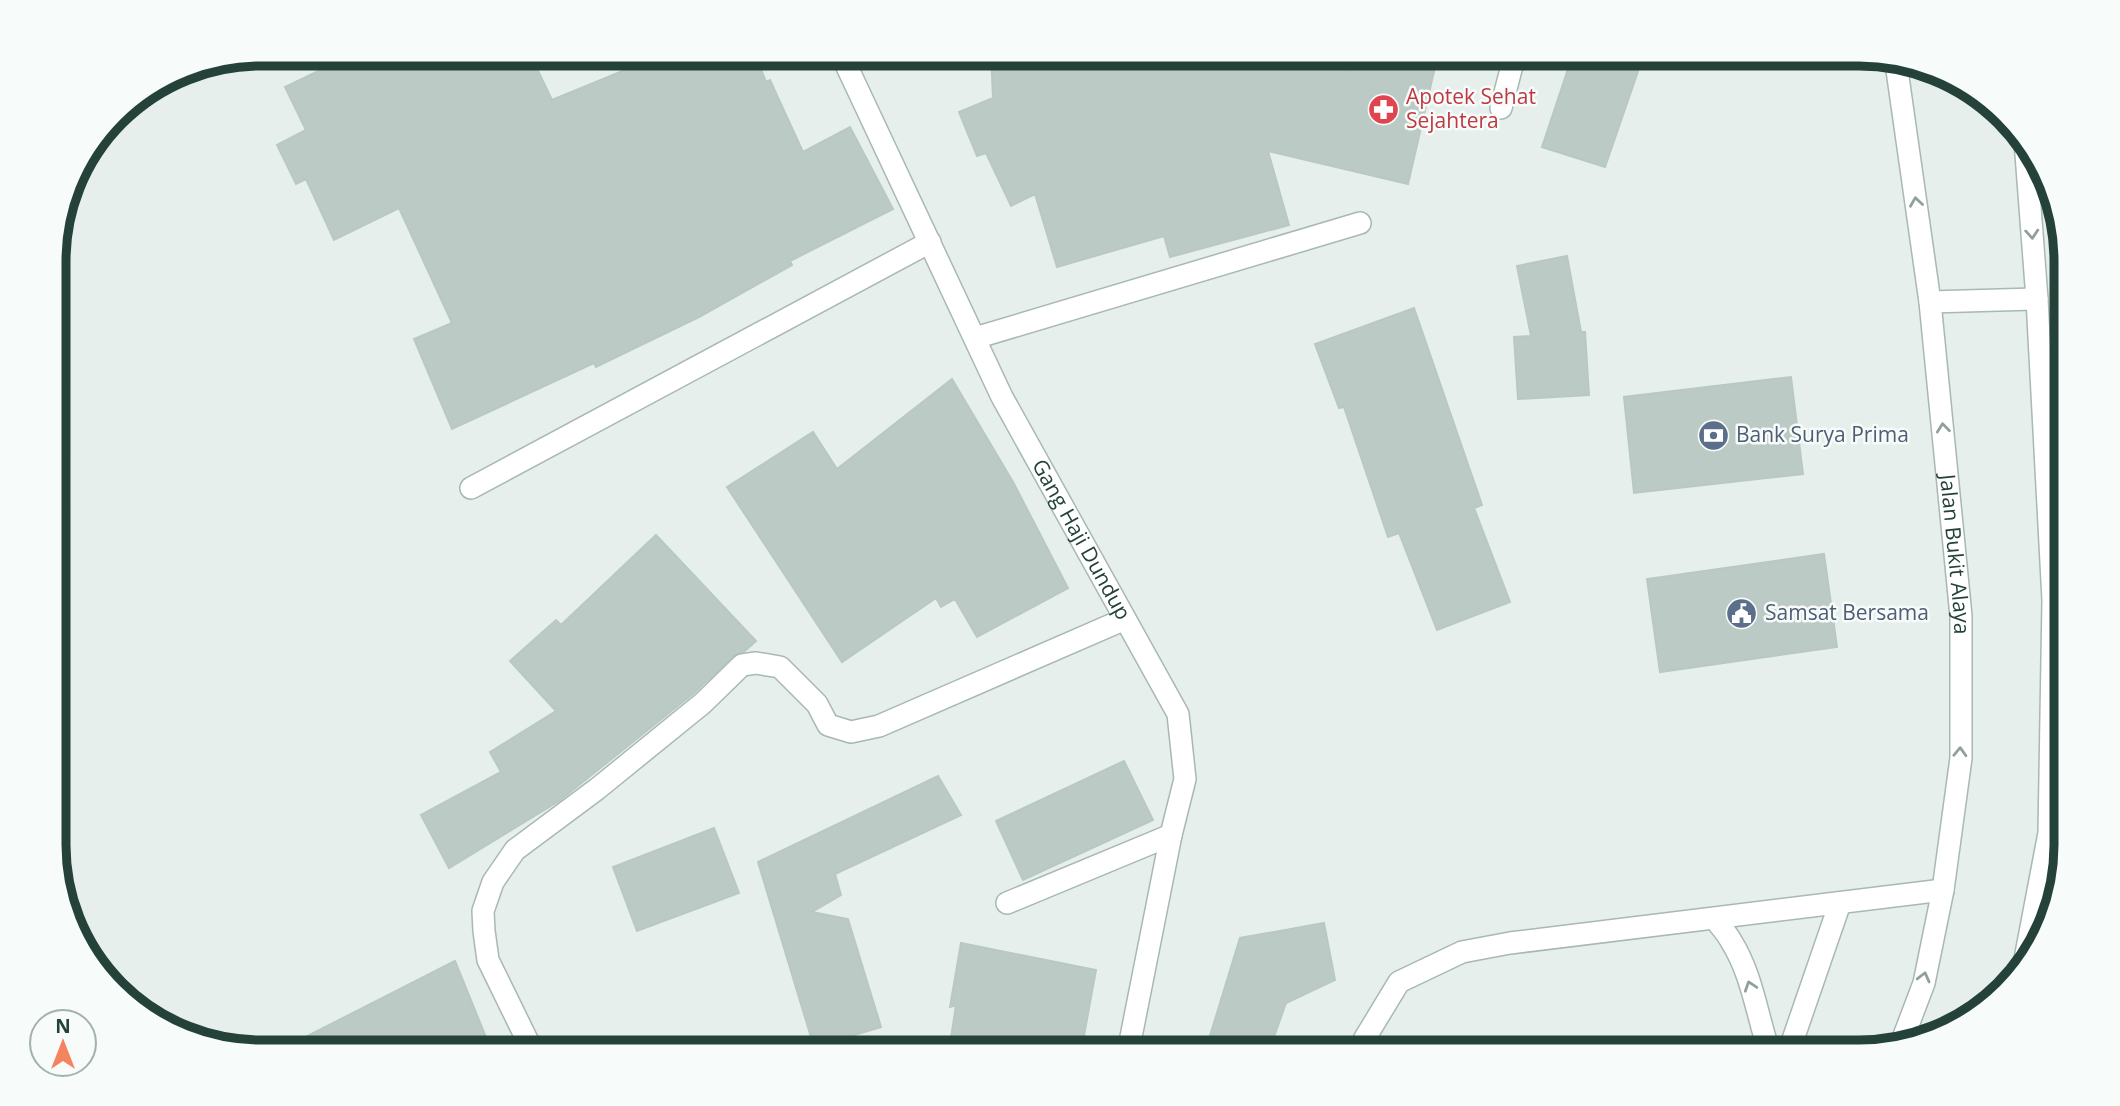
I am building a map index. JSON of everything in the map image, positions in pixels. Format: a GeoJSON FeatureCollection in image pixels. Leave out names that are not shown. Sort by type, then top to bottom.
{"type":"FeatureCollection","features":[{"type":"Feature","properties":{"kind":"street"},"geometry":{"type":"LineString","coordinates":[[1501,108],[1512,66]]}},
{"type":"Feature","properties":{"kind":"street","name":"Gang Haji Dundup"},"geometry":{"type":"LineString","coordinates":[[847,67],[1002,397],[1178,714],[1185,779],[1171,835],[1130,1039]]}},
{"type":"Feature","properties":{"kind":"street","name":"Jalan Bukit Alaya"},"geometry":{"type":"LineString","coordinates":[[1897,70],[1930,302],[1961,616],[1961,758],[1943,890],[1924,982],[1905,1034]]}},
{"type":"Feature","properties":{"kind":"street"},"geometry":{"type":"LineString","coordinates":[[2027,164],[2054,533]]}},
{"type":"Feature","properties":{"kind":"street"},"geometry":{"type":"LineString","coordinates":[[975,338],[1360,223]]}},
{"type":"Feature","properties":{"kind":"street"},"geometry":{"type":"LineString","coordinates":[[471,488],[930,242]]}},
{"type":"Feature","properties":{"kind":"street"},"geometry":{"type":"LineString","coordinates":[[1930,302],[2037,299]]}},
{"type":"Feature","properties":{"kind":"street"},"geometry":{"type":"LineString","coordinates":[[527,1040],[488,960],[483,911],[494,882],[514,850],[618,772],[703,703],[742,666],[756,663],[780,667],[817,704],[828,725],[851,732],[879,726],[1125,619]]}},
{"type":"Feature","properties":{"kind":"street"},"geometry":{"type":"LineString","coordinates":[[2029,939],[2049,833],[2054,718]]}},
{"type":"Feature","properties":{"kind":"street"},"geometry":{"type":"LineString","coordinates":[[1007,902],[1171,835]]}},
{"type":"Feature","properties":{"kind":"street"},"geometry":{"type":"LineString","coordinates":[[1364,1039],[1399,982],[1462,952],[1510,943],[1943,890]]}},
{"type":"Feature","properties":{"kind":"street"},"geometry":{"type":"LineString","coordinates":[[1793,1039],[1840,904]]}},
{"type":"Feature","properties":{"kind":"street"},"geometry":{"type":"LineString","coordinates":[[1715,919],[1732,942],[1741,962],[1766,1039]]}},
{"type":"Feature","properties":{"kind":"building"},"geometry":{"type":"Polygon","coordinates":[[[1297,66],[1349,71],[1350,66],[1435,66],[1408,184],[1268,151],[1289,225],[1170,257],[1164,236],[1057,267],[1035,194],[1011,206],[986,153],[977,156],[959,112],[993,98],[992,67],[1297,66]]]}},
{"type":"Feature","properties":{"kind":"building"},"geometry":{"type":"Polygon","coordinates":[[[1569,66],[1640,66],[1605,167],[1542,147],[1569,66]]]}},
{"type":"Feature","properties":{"kind":"building"},"geometry":{"type":"Polygon","coordinates":[[[327,67],[536,67],[552,100],[633,67],[760,67],[766,82],[770,80],[803,152],[850,127],[893,209],[790,261],[792,265],[699,317],[596,367],[594,363],[452,429],[414,339],[452,323],[399,208],[334,240],[306,179],[296,184],[277,145],[306,130],[285,87],[327,67]]]}},
{"type":"Feature","properties":{"kind":"building"},"geometry":{"type":"Polygon","coordinates":[[[1567,256],[1581,332],[1585,332],[1589,395],[1518,399],[1514,337],[1531,336],[1517,266],[1567,256]]]}},
{"type":"Feature","properties":{"kind":"building"},"geometry":{"type":"Polygon","coordinates":[[[1414,308],[1482,505],[1474,508],[1510,602],[1437,630],[1399,533],[1388,537],[1344,407],[1339,408],[1315,344],[1414,308]]]}},
{"type":"Feature","properties":{"kind":"building","name":"Bank Surya Prima"},"geometry":{"type":"Polygon","coordinates":[[[1791,377],[1803,474],[1634,493],[1624,397],[1791,377]]]}},
{"type":"Feature","properties":{"kind":"building"},"geometry":{"type":"Polygon","coordinates":[[[952,379],[1013,482],[1068,588],[977,637],[955,599],[941,607],[936,598],[842,662],[727,487],[813,432],[837,469],[952,379]]]}},
{"type":"Feature","properties":{"kind":"building"},"geometry":{"type":"Polygon","coordinates":[[[656,535],[756,641],[745,651],[733,656],[694,693],[559,801],[449,868],[421,815],[501,772],[490,752],[556,711],[510,661],[556,620],[561,625],[656,535]]]}},
{"type":"Feature","properties":{"kind":"building","name":"Samsat Bersama"},"geometry":{"type":"Polygon","coordinates":[[[1824,554],[1837,647],[1660,672],[1647,579],[1824,554]]]}},
{"type":"Feature","properties":{"kind":"building"},"geometry":{"type":"Polygon","coordinates":[[[1124,761],[1153,820],[1023,880],[996,821],[1124,761]]]}},
{"type":"Feature","properties":{"kind":"building"},"geometry":{"type":"Polygon","coordinates":[[[938,776],[961,815],[835,874],[841,895],[812,912],[848,919],[881,1027],[839,1040],[812,1040],[758,862],[938,776]]]}},
{"type":"Feature","properties":{"kind":"building"},"geometry":{"type":"Polygon","coordinates":[[[714,828],[739,893],[637,931],[613,867],[714,828]]]}},
{"type":"Feature","properties":{"kind":"building"},"geometry":{"type":"Polygon","coordinates":[[[1324,923],[1335,980],[1286,1003],[1273,1039],[1209,1039],[1240,938],[1324,923]]]}},
{"type":"Feature","properties":{"kind":"building"},"geometry":{"type":"Polygon","coordinates":[[[961,943],[1096,970],[1083,1039],[951,1038],[956,1005],[950,1007],[961,943]]]}},
{"type":"Feature","properties":{"kind":"building"},"geometry":{"type":"Polygon","coordinates":[[[455,961],[487,1040],[300,1040],[455,961]]]}},
{"type":"Feature","properties":{"kind":"place","name":"Apotek Sehat Sejahtera"},"geometry":{"type":"Point","coordinates":[1383,109]}},
{"type":"Feature","properties":{"kind":"place","name":"Bank Surya Prima"},"geometry":{"type":"Point","coordinates":[1713,435]}},
{"type":"Feature","properties":{"kind":"place","name":"Samsat Bersama"},"geometry":{"type":"Point","coordinates":[1742,613]}}]}
